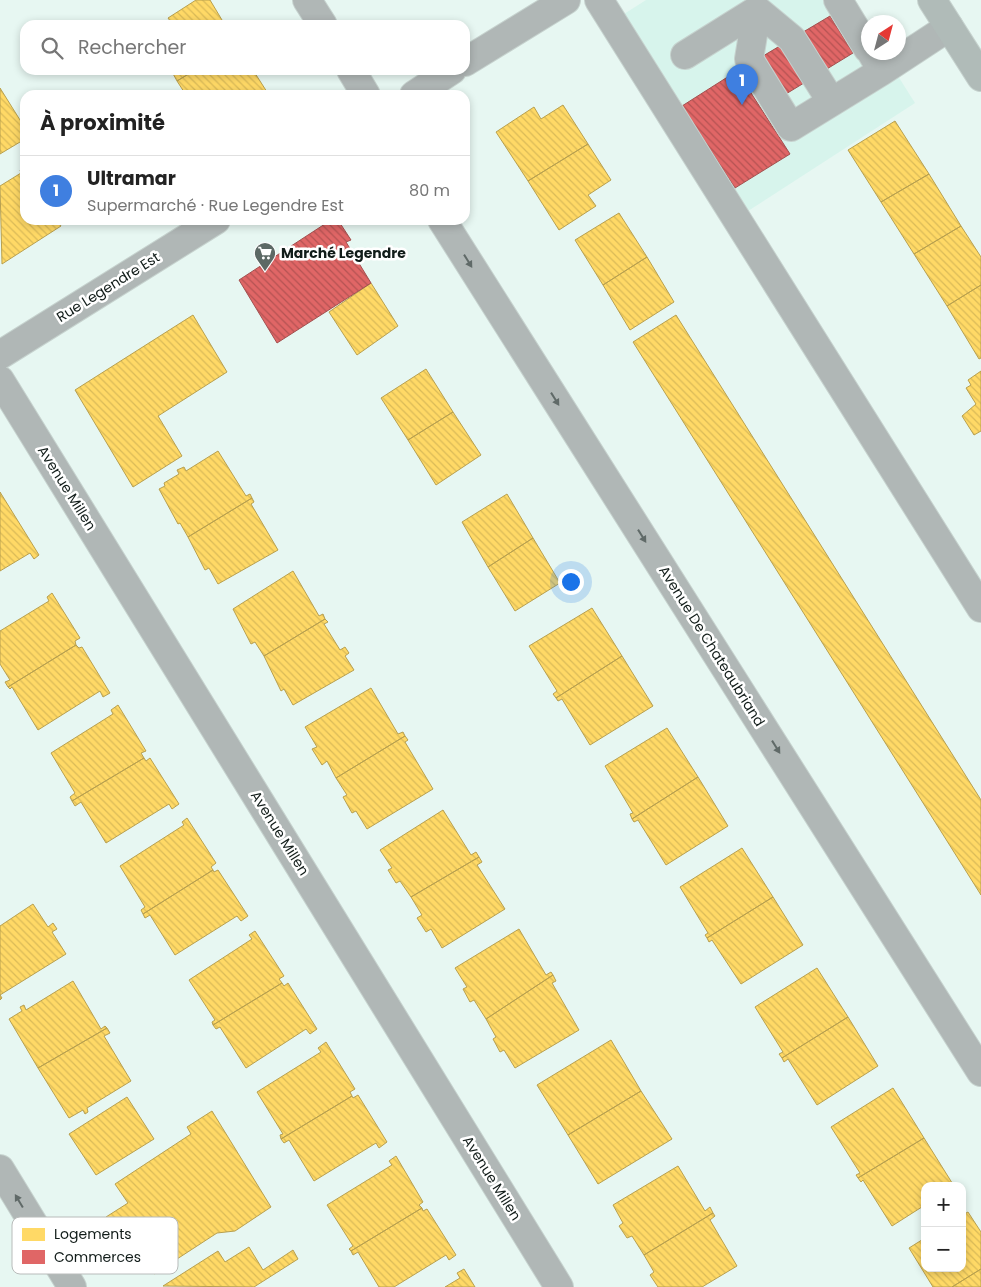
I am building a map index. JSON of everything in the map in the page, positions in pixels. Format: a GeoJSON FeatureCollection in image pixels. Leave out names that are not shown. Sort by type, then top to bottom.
{"type":"FeatureCollection","features":[{"type":"Feature","properties":{"kind":"main road"},"geometry":{"type":"LineString","coordinates":[[932,0],[981,77]]}},
{"type":"Feature","properties":{"kind":"street"},"geometry":{"type":"LineString","coordinates":[[307,0],[320,20]]}},
{"type":"Feature","properties":{"kind":"street"},"geometry":{"type":"LineString","coordinates":[[470,59],[566,0]]}},
{"type":"Feature","properties":{"kind":"street"},"geometry":{"type":"LineString","coordinates":[[599,0],[981,608]]}},
{"type":"Feature","properties":{"kind":"street"},"geometry":{"type":"LineString","coordinates":[[838,0],[861,36]]}},
{"type":"Feature","properties":{"kind":"street"},"geometry":{"type":"LineString","coordinates":[[761,3],[792,39],[831,101]]}},
{"type":"Feature","properties":{"kind":"street"},"geometry":{"type":"LineString","coordinates":[[761,3],[749,59],[791,126],[831,101],[871,60]]}},
{"type":"Feature","properties":{"kind":"street"},"geometry":{"type":"LineString","coordinates":[[685,55],[761,3]]}},
{"type":"Feature","properties":{"kind":"street"},"geometry":{"type":"LineString","coordinates":[[906,44],[950,27]]}},
{"type":"Feature","properties":{"kind":"street"},"geometry":{"type":"LineString","coordinates":[[354,75],[363,90]]}},
{"type":"Feature","properties":{"kind":"street"},"geometry":{"type":"LineString","coordinates":[[422,90],[444,75]]}},
{"type":"Feature","properties":{"kind":"street","name":"Rue Legendre Est"},"geometry":{"type":"LineString","coordinates":[[0,355],[208,225]]}},
{"type":"Feature","properties":{"kind":"street","name":"Avenue De Chateaubriand"},"geometry":{"type":"LineString","coordinates":[[445,225],[981,1072]]}},
{"type":"Feature","properties":{"kind":"street","name":"Avenue Millen"},"geometry":{"type":"LineString","coordinates":[[0,380],[559,1287]]}},
{"type":"Feature","properties":{"kind":"street"},"geometry":{"type":"LineString","coordinates":[[0,1169],[29,1217]]}},
{"type":"Feature","properties":{"kind":"street"},"geometry":{"type":"LineString","coordinates":[[64,1274],[72,1287]]}},
{"type":"Feature","properties":{"kind":"shaded area"},"geometry":{"type":"Polygon","coordinates":[[[646,0],[850,0],[861,17],[861,60],[888,60],[915,103],[748,211],[624,14],[646,0]]]}},
{"type":"Feature","properties":{"kind":"building: Logements"},"geometry":{"type":"Polygon","coordinates":[[[196,0],[210,0],[222,20],[169,20],[168,18],[196,0]]]}},
{"type":"Feature","properties":{"kind":"building: Logements"},"geometry":{"type":"Polygon","coordinates":[[[174,75],[187,75],[177,81],[174,75]]]}},
{"type":"Feature","properties":{"kind":"building: Logements"},"geometry":{"type":"Polygon","coordinates":[[[187,75],[256,75],[266,90],[183,90],[177,81],[187,75]]]}},
{"type":"Feature","properties":{"kind":"building: Logements"},"geometry":{"type":"Polygon","coordinates":[[[0,88],[20,120],[20,142],[0,154],[0,88]]]}},
{"type":"Feature","properties":{"kind":"building: Logements"},"geometry":{"type":"Polygon","coordinates":[[[563,105],[588,144],[528,181],[496,132],[534,107],[541,119],[563,105]]]}},
{"type":"Feature","properties":{"kind":"building: Logements"},"geometry":{"type":"Polygon","coordinates":[[[895,121],[929,174],[881,202],[848,150],[895,121]]]}},
{"type":"Feature","properties":{"kind":"building: Logements"},"geometry":{"type":"Polygon","coordinates":[[[588,144],[611,180],[588,195],[596,206],[559,230],[528,181],[588,144]]]}},
{"type":"Feature","properties":{"kind":"building: Logements"},"geometry":{"type":"Polygon","coordinates":[[[20,174],[20,225],[61,226],[2,264],[0,186],[20,174]]]}},
{"type":"Feature","properties":{"kind":"building: Logements"},"geometry":{"type":"Polygon","coordinates":[[[929,174],[961,226],[914,254],[881,202],[929,174]]]}},
{"type":"Feature","properties":{"kind":"building: Logements"},"geometry":{"type":"Polygon","coordinates":[[[619,213],[647,257],[603,285],[575,240],[619,213]]]}},
{"type":"Feature","properties":{"kind":"building: Logements"},"geometry":{"type":"Polygon","coordinates":[[[961,226],[981,257],[981,285],[947,306],[914,254],[961,226]]]}},
{"type":"Feature","properties":{"kind":"building: Logements"},"geometry":{"type":"Polygon","coordinates":[[[647,257],[674,302],[630,330],[603,285],[647,257]]]}},
{"type":"Feature","properties":{"kind":"building: Logements"},"geometry":{"type":"Polygon","coordinates":[[[371,283],[398,326],[357,355],[329,312],[371,283]]]}},
{"type":"Feature","properties":{"kind":"building: Logements"},"geometry":{"type":"Polygon","coordinates":[[[981,285],[981,358],[979,359],[947,306],[981,285]]]}},
{"type":"Feature","properties":{"kind":"building: Logements"},"geometry":{"type":"Polygon","coordinates":[[[193,315],[227,372],[158,416],[182,456],[133,487],[75,390],[193,315]]]}},
{"type":"Feature","properties":{"kind":"building: Logements"},"geometry":{"type":"Polygon","coordinates":[[[676,315],[981,800],[981,895],[633,342],[676,315]]]}},
{"type":"Feature","properties":{"kind":"building: Logements"},"geometry":{"type":"Polygon","coordinates":[[[426,369],[453,412],[408,440],[381,398],[426,369]]]}},
{"type":"Feature","properties":{"kind":"building: Logements"},"geometry":{"type":"Polygon","coordinates":[[[981,371],[981,431],[974,435],[962,416],[976,404],[966,388],[971,385],[968,380],[981,371]]]}},
{"type":"Feature","properties":{"kind":"building: Logements"},"geometry":{"type":"Polygon","coordinates":[[[453,412],[481,455],[436,485],[408,440],[453,412]]]}},
{"type":"Feature","properties":{"kind":"building: Logements"},"geometry":{"type":"Polygon","coordinates":[[[218,451],[246,496],[250,494],[252,498],[188,537],[180,523],[178,524],[159,489],[165,486],[164,483],[179,474],[177,470],[184,467],[186,471],[218,451]]]}},
{"type":"Feature","properties":{"kind":"building: Logements"},"geometry":{"type":"Polygon","coordinates":[[[0,492],[39,555],[34,559],[30,553],[0,571],[0,492]]]}},
{"type":"Feature","properties":{"kind":"building: Logements"},"geometry":{"type":"Polygon","coordinates":[[[507,494],[533,538],[488,567],[462,522],[507,494]]]}},
{"type":"Feature","properties":{"kind":"building: Logements"},"geometry":{"type":"Polygon","coordinates":[[[252,498],[254,502],[251,504],[278,550],[218,584],[209,568],[205,570],[188,537],[252,498]]]}},
{"type":"Feature","properties":{"kind":"building: Logements"},"geometry":{"type":"Polygon","coordinates":[[[533,538],[560,583],[515,611],[488,567],[533,538]]]}},
{"type":"Feature","properties":{"kind":"building: Logements"},"geometry":{"type":"Polygon","coordinates":[[[293,571],[319,616],[323,614],[325,619],[264,656],[255,642],[251,644],[233,609],[293,571]]]}},
{"type":"Feature","properties":{"kind":"building: Logements"},"geometry":{"type":"Polygon","coordinates":[[[52,593],[80,638],[75,641],[76,645],[8,687],[5,682],[10,680],[0,664],[0,631],[49,601],[47,597],[52,593]]]}},
{"type":"Feature","properties":{"kind":"building: Logements"},"geometry":{"type":"Polygon","coordinates":[[[592,608],[622,656],[556,698],[553,694],[557,691],[529,646],[592,608]]]}},
{"type":"Feature","properties":{"kind":"building: Logements"},"geometry":{"type":"Polygon","coordinates":[[[325,619],[328,622],[324,624],[340,650],[345,647],[349,653],[345,656],[354,670],[293,705],[284,689],[281,691],[264,656],[325,619]]]}},
{"type":"Feature","properties":{"kind":"building: Logements"},"geometry":{"type":"Polygon","coordinates":[[[76,645],[79,648],[82,647],[110,693],[103,697],[100,691],[38,730],[12,687],[10,689],[8,687],[76,645]]]}},
{"type":"Feature","properties":{"kind":"building: Logements"},"geometry":{"type":"Polygon","coordinates":[[[622,656],[653,706],[590,745],[562,699],[558,701],[556,698],[622,656]]]}},
{"type":"Feature","properties":{"kind":"building: Logements"},"geometry":{"type":"Polygon","coordinates":[[[371,688],[398,734],[403,732],[405,736],[336,778],[327,761],[322,765],[312,749],[317,747],[305,727],[371,688]]]}},
{"type":"Feature","properties":{"kind":"building: Logements"},"geometry":{"type":"Polygon","coordinates":[[[118,705],[146,751],[141,753],[144,758],[72,801],[70,797],[75,793],[51,753],[113,714],[111,710],[118,705]]]}},
{"type":"Feature","properties":{"kind":"building: Logements"},"geometry":{"type":"Polygon","coordinates":[[[667,728],[698,777],[632,819],[630,814],[633,813],[605,766],[667,728]]]}},
{"type":"Feature","properties":{"kind":"building: Logements"},"geometry":{"type":"Polygon","coordinates":[[[405,736],[408,740],[405,742],[433,789],[367,829],[356,811],[352,813],[343,797],[347,795],[336,778],[405,736]]]}},
{"type":"Feature","properties":{"kind":"building: Logements"},"geometry":{"type":"Polygon","coordinates":[[[144,758],[146,761],[150,758],[179,804],[172,809],[169,804],[106,843],[81,802],[75,806],[72,801],[144,758]]]}},
{"type":"Feature","properties":{"kind":"building: Logements"},"geometry":{"type":"Polygon","coordinates":[[[698,777],[728,826],[666,865],[638,820],[634,822],[632,819],[698,777]]]}},
{"type":"Feature","properties":{"kind":"building: Logements"},"geometry":{"type":"Polygon","coordinates":[[[443,810],[471,855],[476,852],[479,857],[411,897],[400,881],[396,883],[388,870],[392,868],[380,850],[443,810]]]}},
{"type":"Feature","properties":{"kind":"building: Logements"},"geometry":{"type":"Polygon","coordinates":[[[187,818],[216,863],[211,867],[213,870],[143,914],[141,910],[145,907],[120,866],[184,825],[182,822],[187,818]]]}},
{"type":"Feature","properties":{"kind":"building: Logements"},"geometry":{"type":"Polygon","coordinates":[[[742,848],[773,897],[707,938],[705,935],[708,933],[680,887],[742,848]]]}},
{"type":"Feature","properties":{"kind":"building: Logements"},"geometry":{"type":"Polygon","coordinates":[[[479,857],[482,862],[477,865],[505,909],[442,948],[431,929],[426,932],[417,918],[422,915],[411,897],[479,857]]]}},
{"type":"Feature","properties":{"kind":"building: Logements"},"geometry":{"type":"Polygon","coordinates":[[[213,870],[214,872],[218,870],[248,916],[241,921],[237,916],[175,955],[150,915],[145,918],[143,914],[213,870]]]}},
{"type":"Feature","properties":{"kind":"building: Logements"},"geometry":{"type":"Polygon","coordinates":[[[773,897],[803,945],[741,984],[712,940],[709,942],[707,938],[773,897]]]}},
{"type":"Feature","properties":{"kind":"building: Logements"},"geometry":{"type":"Polygon","coordinates":[[[33,904],[48,927],[53,923],[57,929],[52,932],[66,954],[0,995],[0,926],[33,904]]]}},
{"type":"Feature","properties":{"kind":"building: Logements"},"geometry":{"type":"Polygon","coordinates":[[[519,929],[546,975],[551,972],[553,975],[486,1019],[474,1000],[470,1002],[463,989],[467,987],[455,968],[519,929]]]}},
{"type":"Feature","properties":{"kind":"building: Logements"},"geometry":{"type":"Polygon","coordinates":[[[255,931],[284,976],[279,979],[282,983],[213,1025],[212,1022],[215,1020],[189,980],[252,939],[249,935],[255,931]]]}},
{"type":"Feature","properties":{"kind":"building: Logements"},"geometry":{"type":"Polygon","coordinates":[[[817,968],[848,1017],[782,1058],[779,1054],[783,1052],[755,1007],[817,968]]]}},
{"type":"Feature","properties":{"kind":"building: Logements"},"geometry":{"type":"Polygon","coordinates":[[[553,975],[556,981],[552,983],[579,1030],[515,1068],[504,1050],[500,1052],[493,1039],[496,1037],[486,1019],[553,975]]]}},
{"type":"Feature","properties":{"kind":"building: Logements"},"geometry":{"type":"Polygon","coordinates":[[[73,981],[101,1029],[105,1026],[107,1028],[38,1068],[9,1019],[22,1011],[20,1007],[24,1005],[26,1010],[73,981]]]}},
{"type":"Feature","properties":{"kind":"building: Logements"},"geometry":{"type":"Polygon","coordinates":[[[282,983],[284,986],[288,983],[317,1029],[310,1034],[306,1029],[246,1068],[220,1027],[216,1029],[213,1025],[282,983]]]}},
{"type":"Feature","properties":{"kind":"building: Logements"},"geometry":{"type":"Polygon","coordinates":[[[848,1017],[878,1066],[817,1105],[788,1059],[784,1062],[782,1058],[848,1017]]]}},
{"type":"Feature","properties":{"kind":"building: Logements"},"geometry":{"type":"Polygon","coordinates":[[[107,1028],[110,1033],[104,1036],[131,1081],[87,1108],[88,1112],[85,1114],[83,1110],[69,1118],[38,1068],[107,1028]]]}},
{"type":"Feature","properties":{"kind":"building: Logements"},"geometry":{"type":"Polygon","coordinates":[[[611,1040],[641,1091],[568,1135],[537,1085],[611,1040]]]}},
{"type":"Feature","properties":{"kind":"building: Logements"},"geometry":{"type":"Polygon","coordinates":[[[326,1042],[355,1089],[350,1092],[352,1096],[281,1139],[280,1135],[283,1134],[257,1092],[321,1052],[318,1048],[326,1042]]]}},
{"type":"Feature","properties":{"kind":"building: Logements"},"geometry":{"type":"Polygon","coordinates":[[[893,1088],[924,1138],[858,1178],[856,1175],[860,1173],[831,1127],[893,1088]]]}},
{"type":"Feature","properties":{"kind":"building: Logements"},"geometry":{"type":"Polygon","coordinates":[[[641,1091],[672,1139],[598,1184],[568,1135],[641,1091]]]}},
{"type":"Feature","properties":{"kind":"building: Logements"},"geometry":{"type":"Polygon","coordinates":[[[358,1095],[387,1142],[379,1148],[376,1143],[314,1181],[289,1140],[284,1143],[281,1139],[352,1096],[353,1098],[358,1095]]]}},
{"type":"Feature","properties":{"kind":"building: Logements"},"geometry":{"type":"Polygon","coordinates":[[[127,1097],[154,1139],[96,1175],[69,1134],[127,1097]]]}},
{"type":"Feature","properties":{"kind":"building: Logements"},"geometry":{"type":"Polygon","coordinates":[[[212,1111],[271,1207],[235,1231],[217,1233],[178,1258],[178,1217],[106,1217],[128,1203],[115,1184],[191,1134],[187,1127],[212,1111]]]}},
{"type":"Feature","properties":{"kind":"building: Logements"},"geometry":{"type":"Polygon","coordinates":[[[924,1138],[952,1182],[921,1182],[921,1208],[892,1226],[863,1180],[861,1182],[858,1178],[924,1138]]]}},
{"type":"Feature","properties":{"kind":"building: Logements"},"geometry":{"type":"Polygon","coordinates":[[[396,1156],[423,1202],[419,1205],[422,1208],[351,1251],[349,1249],[353,1246],[327,1205],[392,1165],[389,1161],[396,1156]]]}},
{"type":"Feature","properties":{"kind":"building: Logements"},"geometry":{"type":"Polygon","coordinates":[[[678,1166],[705,1211],[710,1207],[713,1213],[644,1255],[632,1236],[627,1238],[619,1226],[623,1223],[613,1205],[678,1166]]]}},
{"type":"Feature","properties":{"kind":"building: Logements"},"geometry":{"type":"Polygon","coordinates":[[[422,1208],[423,1211],[427,1209],[456,1255],[449,1260],[446,1255],[394,1287],[379,1287],[358,1252],[353,1255],[351,1251],[422,1208]]]}},
{"type":"Feature","properties":{"kind":"building: Logements"},"geometry":{"type":"Polygon","coordinates":[[[968,1212],[981,1232],[981,1269],[952,1287],[933,1287],[924,1272],[966,1272],[966,1213],[968,1212]]]}},
{"type":"Feature","properties":{"kind":"building: Logements"},"geometry":{"type":"Polygon","coordinates":[[[713,1213],[715,1216],[710,1220],[737,1266],[702,1287],[658,1287],[650,1275],[654,1272],[644,1255],[713,1213]]]}},
{"type":"Feature","properties":{"kind":"building: Logements"},"geometry":{"type":"Polygon","coordinates":[[[921,1240],[921,1268],[909,1248],[921,1240]]]}},
{"type":"Feature","properties":{"kind":"building: Logements"},"geometry":{"type":"Polygon","coordinates":[[[249,1247],[263,1270],[293,1250],[298,1259],[254,1287],[163,1286],[218,1251],[225,1262],[249,1247]]]}},
{"type":"Feature","properties":{"kind":"building: Logements"},"geometry":{"type":"Polygon","coordinates":[[[464,1269],[475,1287],[445,1287],[460,1278],[457,1273],[464,1269]]]}},
{"type":"Feature","properties":{"kind":"building: Logements"},"geometry":{"type":"Polygon","coordinates":[[[981,1269],[981,1287],[952,1287],[976,1272],[981,1269]]]}},
{"type":"Feature","properties":{"kind":"building: Commerces"},"geometry":{"type":"Polygon","coordinates":[[[830,16],[853,53],[781,97],[758,59],[830,16]]]}},
{"type":"Feature","properties":{"kind":"building: Commerces"},"geometry":{"type":"Polygon","coordinates":[[[737,71],[790,154],[735,188],[682,106],[737,71]]]}},
{"type":"Feature","properties":{"kind":"building: Commerces"},"geometry":{"type":"Polygon","coordinates":[[[323,225],[341,225],[351,240],[346,242],[371,283],[277,343],[239,280],[323,225]]]}},
{"type":"Feature","properties":{"kind":"place","name":"Ultramar"},"geometry":{"type":"Point","coordinates":[742,105]}},
{"type":"Feature","properties":{"kind":"place","name":"Marché Legendre"},"geometry":{"type":"Point","coordinates":[265,272]}}]}
